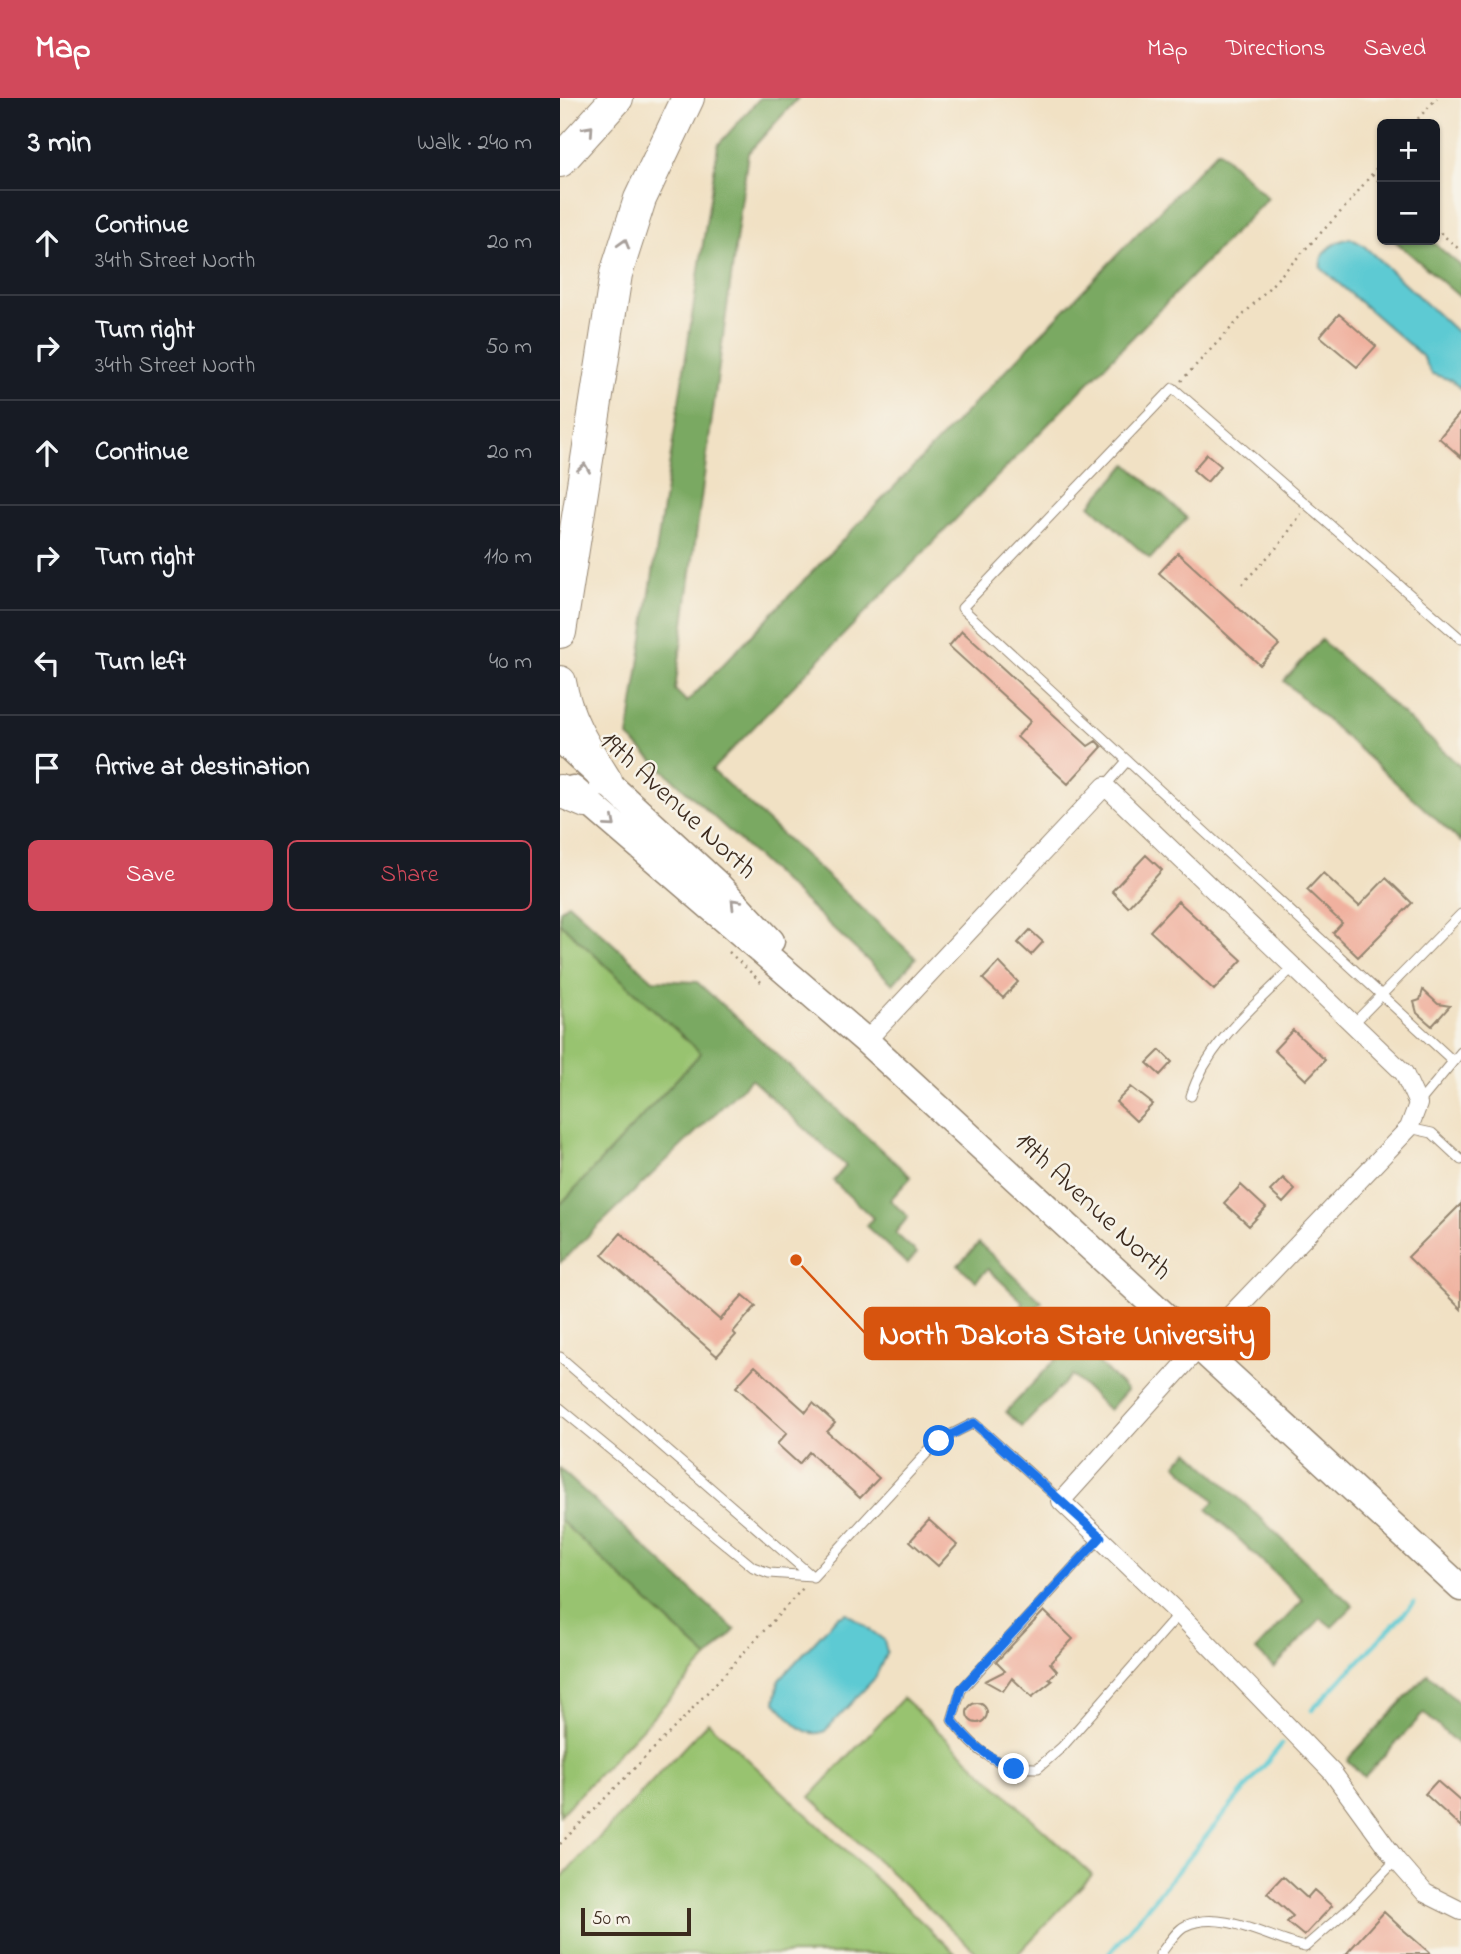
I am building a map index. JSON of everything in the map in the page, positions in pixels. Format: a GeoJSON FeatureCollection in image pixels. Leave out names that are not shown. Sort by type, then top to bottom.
{"type":"FeatureCollection","features":[{"type":"Feature","properties":{"kind":"highway"},"geometry":{"type":"LineString","coordinates":[[560,161],[617,98]]}},
{"type":"Feature","properties":{"kind":"highway"},"geometry":{"type":"LineString","coordinates":[[560,632],[616,274],[640,199],[688,98]]}},
{"type":"Feature","properties":{"kind":"highway"},"geometry":{"type":"LineString","coordinates":[[560,682],[563,701],[576,732],[584,791]]}},
{"type":"Feature","properties":{"kind":"main road","name":"19th Avenue North"},"geometry":{"type":"LineString","coordinates":[[560,739],[584,791]]}},
{"type":"Feature","properties":{"kind":"main road","name":"19th Avenue North"},"geometry":{"type":"LineString","coordinates":[[560,777],[584,791],[866,1041],[1461,1588]]}},
{"type":"Feature","properties":{"kind":"street"},"geometry":{"type":"LineString","coordinates":[[866,1041],[1105,786],[1294,966],[1352,1026],[1404,1073],[1418,1104],[1409,1128],[1199,1348],[1061,1501],[1179,1614],[1332,1772],[1396,1860],[1424,1893],[1461,1911]]}},
{"type":"Feature","properties":{"kind":"lane"},"geometry":{"type":"LineString","coordinates":[[1453,1061],[962,608],[1173,388],[1461,639]]}},
{"type":"Feature","properties":{"kind":"lane"},"geometry":{"type":"LineString","coordinates":[[1105,786],[1128,761]]}},
{"type":"Feature","properties":{"kind":"lane"},"geometry":{"type":"LineString","coordinates":[[1352,1026],[1461,914]]}},
{"type":"Feature","properties":{"kind":"lane"},"geometry":{"type":"LineString","coordinates":[[1191,1096],[1199,1071],[1220,1043],[1294,966]]}},
{"type":"Feature","properties":{"kind":"lane"},"geometry":{"type":"LineString","coordinates":[[1418,1104],[1461,1052]]}},
{"type":"Feature","properties":{"kind":"lane"},"geometry":{"type":"LineString","coordinates":[[1409,1128],[1432,1133],[1461,1160]]}},
{"type":"Feature","properties":{"kind":"lane"},"geometry":{"type":"LineString","coordinates":[[560,1357],[813,1577]]}},
{"type":"Feature","properties":{"kind":"lane"},"geometry":{"type":"LineString","coordinates":[[560,1408],[752,1567],[769,1573],[813,1577]]}},
{"type":"Feature","properties":{"kind":"lane"},"geometry":{"type":"LineString","coordinates":[[813,1577],[939,1441],[974,1423],[1061,1501]]}},
{"type":"Feature","properties":{"kind":"lane"},"geometry":{"type":"LineString","coordinates":[[1101,1537],[961,1689],[952,1720],[968,1740],[988,1758],[1014,1769],[1038,1768],[1062,1747],[1179,1614]]}},
{"type":"Feature","properties":{"kind":"lane"},"geometry":{"type":"LineString","coordinates":[[1160,1954],[1183,1926],[1211,1919],[1245,1927],[1276,1941],[1305,1947],[1353,1905],[1396,1860]]}},
{"type":"Feature","properties":{"kind":"path"},"geometry":{"type":"LineString","coordinates":[[1418,119],[1437,98]]}},
{"type":"Feature","properties":{"kind":"path"},"geometry":{"type":"LineString","coordinates":[[1173,388],[1349,203],[1377,167]]}},
{"type":"Feature","properties":{"kind":"path"},"geometry":{"type":"LineString","coordinates":[[1371,175],[1380,182]]}},
{"type":"Feature","properties":{"kind":"path"},"geometry":{"type":"LineString","coordinates":[[1440,232],[1461,251]]}},
{"type":"Feature","properties":{"kind":"path"},"geometry":{"type":"LineString","coordinates":[[1242,584],[1280,544],[1307,505]]}},
{"type":"Feature","properties":{"kind":"path"},"geometry":{"type":"LineString","coordinates":[[560,1844],[682,1720],[813,1577]]}},
{"type":"Feature","properties":{"kind":"green space"},"geometry":{"type":"Polygon","coordinates":[[[760,98],[798,98],[748,153],[675,690],[687,702],[1218,150],[1268,198],[712,770],[916,958],[893,984],[628,737],[718,145],[760,98]]]}},
{"type":"Feature","properties":{"kind":"green space"},"geometry":{"type":"Polygon","coordinates":[[[1400,245],[1436,245],[1461,266],[1461,298],[1400,245]]]}},
{"type":"Feature","properties":{"kind":"green space"},"geometry":{"type":"Polygon","coordinates":[[[1127,464],[1187,518],[1150,559],[1090,505],[1127,464]]]}},
{"type":"Feature","properties":{"kind":"green space"},"geometry":{"type":"Polygon","coordinates":[[[1321,640],[1461,767],[1461,842],[1284,681],[1321,640]]]}},
{"type":"Feature","properties":{"kind":"green space"},"geometry":{"type":"Polygon","coordinates":[[[568,903],[653,980],[697,982],[911,1177],[890,1200],[908,1217],[895,1233],[917,1253],[907,1264],[866,1226],[873,1218],[833,1181],[846,1166],[751,1079],[560,1263],[560,1205],[701,1053],[560,923],[560,911],[568,903]]]}},
{"type":"Feature","properties":{"kind":"green space"},"geometry":{"type":"Polygon","coordinates":[[[560,923],[701,1053],[560,1205],[560,923]]]}},
{"type":"Feature","properties":{"kind":"green space"},"geometry":{"type":"Polygon","coordinates":[[[979,1243],[1042,1302],[1010,1335],[1002,1327],[1024,1303],[988,1269],[976,1281],[958,1265],[979,1243]]]}},
{"type":"Feature","properties":{"kind":"green space"},"geometry":{"type":"Polygon","coordinates":[[[1074,1340],[1127,1390],[1109,1410],[1072,1375],[1022,1427],[1006,1412],[1074,1340]]]}},
{"type":"Feature","properties":{"kind":"green space"},"geometry":{"type":"Polygon","coordinates":[[[1189,1451],[1353,1606],[1332,1627],[1321,1618],[1274,1668],[1256,1650],[1303,1600],[1207,1509],[1215,1501],[1176,1464],[1189,1451]]]}},
{"type":"Feature","properties":{"kind":"green space"},"geometry":{"type":"Polygon","coordinates":[[[560,1469],[735,1630],[708,1658],[560,1520],[560,1469]]]}},
{"type":"Feature","properties":{"kind":"green space"},"geometry":{"type":"Polygon","coordinates":[[[560,1520],[708,1658],[560,1815],[560,1520]]]}},
{"type":"Feature","properties":{"kind":"green space"},"geometry":{"type":"Polygon","coordinates":[[[1428,1674],[1461,1705],[1461,1747],[1424,1713],[1364,1777],[1347,1760],[1428,1674]]]}},
{"type":"Feature","properties":{"kind":"green space"},"geometry":{"type":"Polygon","coordinates":[[[903,1698],[1092,1875],[1018,1954],[978,1954],[810,1797],[903,1698]]]}},
{"type":"Feature","properties":{"kind":"green space"},"geometry":{"type":"Polygon","coordinates":[[[708,1722],[956,1954],[560,1954],[560,1879],[708,1722]]]}},
{"type":"Feature","properties":{"kind":"water"},"geometry":{"type":"Polygon","coordinates":[[[1350,238],[1363,245],[1461,336],[1461,389],[1451,380],[1432,374],[1422,356],[1321,268],[1325,252],[1333,245],[1350,238]]]}},
{"type":"Feature","properties":{"kind":"water"},"geometry":{"type":"Polygon","coordinates":[[[847,1613],[884,1640],[887,1652],[875,1678],[825,1731],[810,1733],[797,1725],[775,1702],[779,1680],[837,1617],[847,1613]]]}},
{"type":"Feature","properties":{"kind":"building"},"geometry":{"type":"Polygon","coordinates":[[[1339,314],[1376,346],[1357,367],[1320,336],[1339,314]]]}},
{"type":"Feature","properties":{"kind":"building"},"geometry":{"type":"Polygon","coordinates":[[[1461,412],[1461,457],[1439,438],[1461,412]]]}},
{"type":"Feature","properties":{"kind":"building"},"geometry":{"type":"Polygon","coordinates":[[[1207,454],[1221,466],[1207,482],[1193,470],[1207,454]]]}},
{"type":"Feature","properties":{"kind":"building"},"geometry":{"type":"Polygon","coordinates":[[[1178,553],[1279,645],[1260,665],[1159,573],[1178,553]]]}},
{"type":"Feature","properties":{"kind":"building"},"geometry":{"type":"Polygon","coordinates":[[[962,631],[1088,746],[1096,741],[1102,747],[1068,784],[1017,737],[1031,721],[949,646],[962,631]]]}},
{"type":"Feature","properties":{"kind":"building"},"geometry":{"type":"Polygon","coordinates":[[[1146,855],[1162,870],[1128,907],[1112,891],[1146,855]]]}},
{"type":"Feature","properties":{"kind":"building"},"geometry":{"type":"Polygon","coordinates":[[[1323,873],[1359,906],[1386,878],[1412,903],[1358,957],[1333,933],[1342,923],[1307,890],[1323,873]]]}},
{"type":"Feature","properties":{"kind":"building"},"geometry":{"type":"Polygon","coordinates":[[[1178,901],[1242,960],[1214,990],[1150,931],[1178,901]]]}},
{"type":"Feature","properties":{"kind":"building"},"geometry":{"type":"Polygon","coordinates":[[[1030,930],[1043,942],[1031,955],[1018,943],[1030,930]]]}},
{"type":"Feature","properties":{"kind":"building"},"geometry":{"type":"Polygon","coordinates":[[[999,962],[1018,982],[1003,998],[983,979],[999,962]]]}},
{"type":"Feature","properties":{"kind":"building"},"geometry":{"type":"Polygon","coordinates":[[[1423,990],[1438,1004],[1450,1006],[1432,1026],[1417,1013],[1414,1002],[1420,1000],[1423,990]]]}},
{"type":"Feature","properties":{"kind":"building"},"geometry":{"type":"Polygon","coordinates":[[[1293,1030],[1325,1060],[1306,1080],[1274,1050],[1293,1030]]]}},
{"type":"Feature","properties":{"kind":"building"},"geometry":{"type":"Polygon","coordinates":[[[1160,1050],[1172,1062],[1160,1075],[1147,1063],[1160,1050]]]}},
{"type":"Feature","properties":{"kind":"building"},"geometry":{"type":"Polygon","coordinates":[[[1131,1087],[1153,1104],[1136,1121],[1116,1102],[1131,1087]]]}},
{"type":"Feature","properties":{"kind":"building"},"geometry":{"type":"Polygon","coordinates":[[[1283,1178],[1295,1190],[1283,1203],[1270,1191],[1283,1178]]]}},
{"type":"Feature","properties":{"kind":"building"},"geometry":{"type":"Polygon","coordinates":[[[1241,1185],[1266,1208],[1249,1226],[1224,1203],[1241,1185]]]}},
{"type":"Feature","properties":{"kind":"building"},"geometry":{"type":"Polygon","coordinates":[[[1461,1204],[1461,1309],[1408,1257],[1461,1204]]]}},
{"type":"Feature","properties":{"kind":"building"},"geometry":{"type":"Polygon","coordinates":[[[621,1233],[720,1320],[743,1295],[756,1306],[733,1332],[736,1335],[717,1356],[602,1255],[621,1233]]]}},
{"type":"Feature","properties":{"kind":"building"},"geometry":{"type":"Polygon","coordinates":[[[755,1366],[806,1412],[813,1403],[835,1423],[827,1432],[879,1478],[860,1498],[809,1452],[799,1464],[777,1444],[787,1433],[736,1387],[755,1366]]]}},
{"type":"Feature","properties":{"kind":"building"},"geometry":{"type":"Polygon","coordinates":[[[929,1520],[957,1545],[938,1566],[910,1541],[929,1520]]]}},
{"type":"Feature","properties":{"kind":"building"},"geometry":{"type":"Polygon","coordinates":[[[1044,1611],[1073,1639],[1050,1663],[1057,1671],[1049,1679],[1052,1681],[1032,1697],[1012,1678],[1003,1691],[985,1681],[1005,1671],[996,1662],[1044,1611]]]}},
{"type":"Feature","properties":{"kind":"building"},"geometry":{"type":"Polygon","coordinates":[[[977,1703],[984,1706],[987,1713],[984,1720],[977,1723],[970,1720],[967,1713],[970,1706],[977,1703]]]}},
{"type":"Feature","properties":{"kind":"building"},"geometry":{"type":"Polygon","coordinates":[[[1437,1781],[1461,1802],[1461,1827],[1425,1794],[1437,1781]]]}},
{"type":"Feature","properties":{"kind":"building"},"geometry":{"type":"Polygon","coordinates":[[[1283,1876],[1307,1898],[1314,1890],[1332,1906],[1304,1936],[1287,1922],[1293,1916],[1267,1893],[1283,1876]]]}},
{"type":"Feature","properties":{"kind":"building"},"geometry":{"type":"Polygon","coordinates":[[[1384,1912],[1399,1926],[1431,1954],[1346,1954],[1384,1912]]]}},
{"type":"Feature","properties":{"kind":"waterway"},"geometry":{"type":"LineString","coordinates":[[1312,1710],[1414,1603]]}},
{"type":"Feature","properties":{"kind":"waterway"},"geometry":{"type":"LineString","coordinates":[[1109,1954],[1282,1744]]}},
{"type":"Feature","properties":{"kind":"place","name":"North Dakota State University"},"geometry":{"type":"Point","coordinates":[796,1260]}},
{"type":"Feature","properties":{"kind":"route"},"geometry":{"type":"LineString","coordinates":[[939,1441],[974,1423],[1101,1537],[961,1689],[952,1720],[968,1740],[988,1758],[1014,1769]]}}]}
